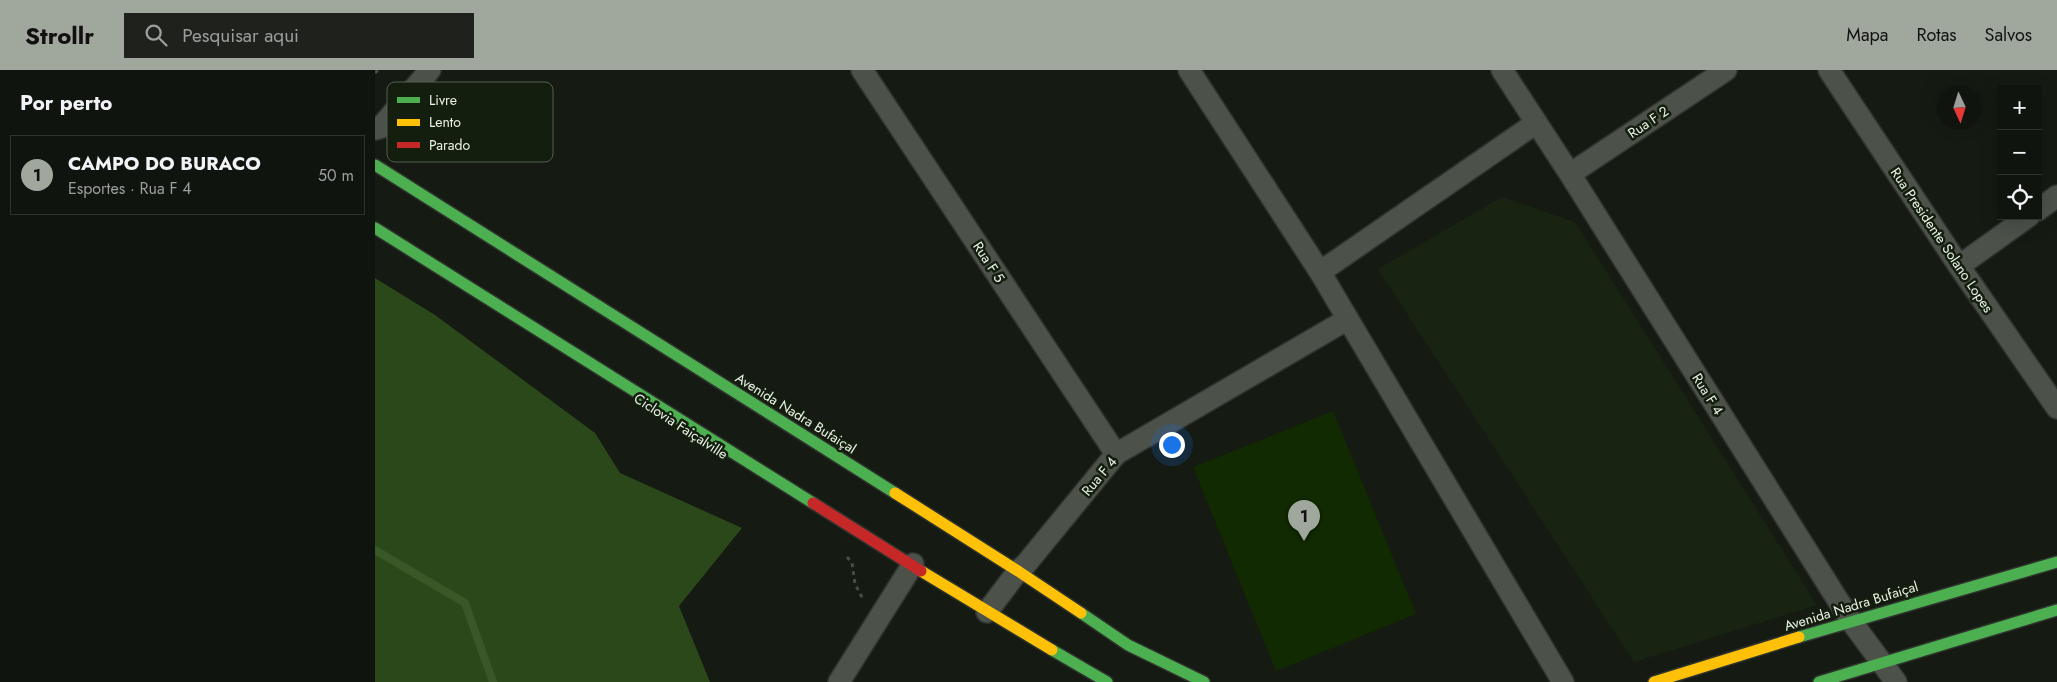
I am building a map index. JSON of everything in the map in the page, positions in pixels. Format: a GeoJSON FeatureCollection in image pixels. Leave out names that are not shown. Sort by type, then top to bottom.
{"type":"FeatureCollection","features":[{"type":"Feature","properties":{"kind":"main road","name":"Avenida Nadra Bufaiçal"},"geometry":{"type":"LineString","coordinates":[[375,165],[1018,571],[1127,645],[1204,682]]}},
{"type":"Feature","properties":{"kind":"main road"},"geometry":{"type":"LineString","coordinates":[[375,228],[987,612],[1107,682]]}},
{"type":"Feature","properties":{"kind":"main road","name":"Avenida Nadra Bufaiçal"},"geometry":{"type":"LineString","coordinates":[[1654,682],[1851,621],[2057,562]]}},
{"type":"Feature","properties":{"kind":"main road"},"geometry":{"type":"LineString","coordinates":[[1819,682],[2057,610]]}},
{"type":"Feature","properties":{"kind":"street"},"geometry":{"type":"LineString","coordinates":[[420,82],[430,70]]}},
{"type":"Feature","properties":{"kind":"street","name":"Rua F 5"},"geometry":{"type":"LineString","coordinates":[[862,70],[1116,454]]}},
{"type":"Feature","properties":{"kind":"street"},"geometry":{"type":"LineString","coordinates":[[1189,70],[1320,272],[1563,682]]}},
{"type":"Feature","properties":{"kind":"street","name":"Rua F 4"},"geometry":{"type":"LineString","coordinates":[[1502,70],[1570,174],[1851,621],[1896,682]]}},
{"type":"Feature","properties":{"kind":"street","name":"Rua F 2"},"geometry":{"type":"LineString","coordinates":[[1570,174],[1726,70]]}},
{"type":"Feature","properties":{"kind":"street","name":"Rua Presidente Solano Lopes"},"geometry":{"type":"LineString","coordinates":[[1829,70],[1959,266],[2056,405]]}},
{"type":"Feature","properties":{"kind":"street"},"geometry":{"type":"LineString","coordinates":[[375,129],[380,128],[387,120]]}},
{"type":"Feature","properties":{"kind":"street"},"geometry":{"type":"LineString","coordinates":[[1320,272],[1536,123]]}},
{"type":"Feature","properties":{"kind":"street"},"geometry":{"type":"LineString","coordinates":[[2042,207],[2057,196]]}},
{"type":"Feature","properties":{"kind":"street"},"geometry":{"type":"LineString","coordinates":[[1959,266],[2023,220]]}},
{"type":"Feature","properties":{"kind":"street","name":"Rua F 4"},"geometry":{"type":"LineString","coordinates":[[987,612],[1018,571],[1026,564],[1116,454],[1348,318]]}},
{"type":"Feature","properties":{"kind":"street"},"geometry":{"type":"LineString","coordinates":[[839,682],[913,564]]}},
{"type":"Feature","properties":{"kind":"path"},"geometry":{"type":"LineString","coordinates":[[375,73],[378,70]]}},
{"type":"Feature","properties":{"kind":"path"},"geometry":{"type":"LineString","coordinates":[[842,550],[852,563],[855,584],[865,602]]}},
{"type":"Feature","properties":{"kind":"shaded area"},"geometry":{"type":"Polygon","coordinates":[[[1502,197],[1575,222],[1817,605],[1634,662],[1378,269],[1502,197]]]}},
{"type":"Feature","properties":{"kind":"green space"},"geometry":{"type":"Polygon","coordinates":[[[375,278],[435,315],[595,433],[620,473],[742,528],[679,606],[710,682],[375,682],[375,278]]]}},
{"type":"Feature","properties":{"kind":"green space"},"geometry":{"type":"Polygon","coordinates":[[[1333,411],[1416,614],[1276,671],[1193,467],[1333,411]]]}},
{"type":"Feature","properties":{"kind":"waterway"},"geometry":{"type":"LineString","coordinates":[[375,550],[465,603],[493,682]]}},
{"type":"Feature","properties":{"kind":"traffic: fast"},"geometry":{"type":"LineString","coordinates":[[375,165],[895,493]]}},
{"type":"Feature","properties":{"kind":"traffic: fast"},"geometry":{"type":"LineString","coordinates":[[375,228],[813,503]]}},
{"type":"Feature","properties":{"kind":"traffic: fast"},"geometry":{"type":"LineString","coordinates":[[1799,637],[2057,562]]}},
{"type":"Feature","properties":{"kind":"traffic: fast"},"geometry":{"type":"LineString","coordinates":[[1819,682],[2057,610]]}},
{"type":"Feature","properties":{"kind":"traffic: fast"},"geometry":{"type":"LineString","coordinates":[[1081,613],[1128,645],[1204,682]]}},
{"type":"Feature","properties":{"kind":"traffic: fast"},"geometry":{"type":"LineString","coordinates":[[1052,650],[1107,682]]}},
{"type":"Feature","properties":{"kind":"traffic: slow"},"geometry":{"type":"LineString","coordinates":[[895,493],[1081,613]]}},
{"type":"Feature","properties":{"kind":"traffic: slow"},"geometry":{"type":"LineString","coordinates":[[921,571],[1052,650]]}},
{"type":"Feature","properties":{"kind":"traffic: slow"},"geometry":{"type":"LineString","coordinates":[[1654,682],[1799,637]]}},
{"type":"Feature","properties":{"kind":"traffic: jam"},"geometry":{"type":"LineString","coordinates":[[813,503],[921,571]]}},
{"type":"Feature","properties":{"kind":"place","name":"CAMPO DO BURACO"},"geometry":{"type":"Point","coordinates":[1304,541]}}]}
